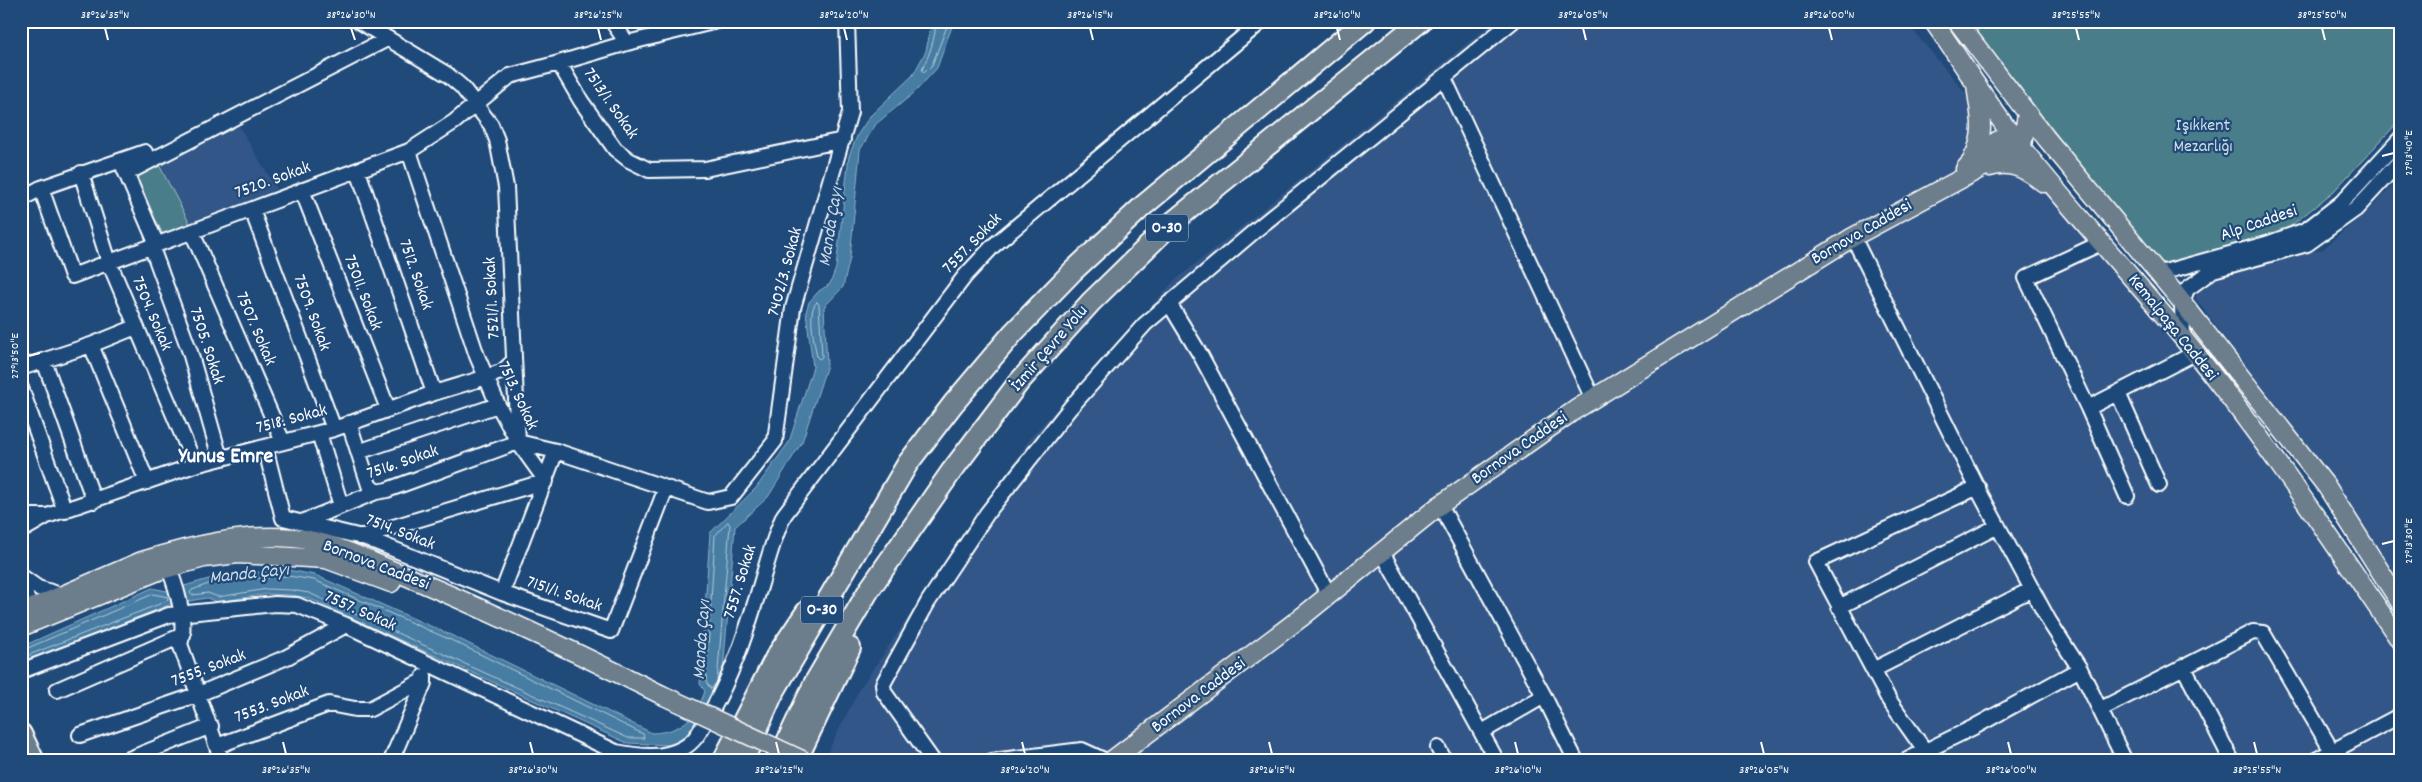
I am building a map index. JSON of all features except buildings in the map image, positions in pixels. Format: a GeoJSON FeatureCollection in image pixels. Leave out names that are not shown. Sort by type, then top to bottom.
{"type":"FeatureCollection","features":[{"type":"Feature","properties":{"kind":"highway","name":"İzmir Çevre Yolu"},"geometry":{"type":"LineString","coordinates":[[743,761],[772,694],[908,463],[953,404],[1013,334],[1073,271],[1143,206],[1365,21]]}},
{"type":"Feature","properties":{"kind":"highway","name":"İzmir Çevre Yolu"},"geometry":{"type":"LineString","coordinates":[[778,761],[815,682],[869,590],[951,472],[1019,382],[1130,262],[1173,222],[1421,21]]}},
{"type":"Feature","properties":{"kind":"highway"},"geometry":{"type":"LineString","coordinates":[[723,761],[776,657],[908,463]]}},
{"type":"Feature","properties":{"kind":"highway"},"geometry":{"type":"LineString","coordinates":[[796,761],[841,664],[951,472]]}},
{"type":"Feature","properties":{"kind":"highway"},"geometry":{"type":"LineString","coordinates":[[22,736],[34,761]]}},
{"type":"Feature","properties":{"kind":"highway"},"geometry":{"type":"LineString","coordinates":[[22,736],[38,761]]}},
{"type":"Feature","properties":{"kind":"main road","name":"Kemalpaşa Caddesi"},"geometry":{"type":"LineString","coordinates":[[1933,21],[1975,81],[2064,199],[2183,338],[2310,506],[2401,642]]}},
{"type":"Feature","properties":{"kind":"main road","name":"Kemalpaşa Caddesi"},"geometry":{"type":"LineString","coordinates":[[1964,24],[2026,114],[2182,302],[2327,487],[2401,604]]}},
{"type":"Feature","properties":{"kind":"main road"},"geometry":{"type":"LineString","coordinates":[[1957,179],[1973,159],[1981,142],[1982,129],[1975,81]]}},
{"type":"Feature","properties":{"kind":"main road"},"geometry":{"type":"LineString","coordinates":[[2019,137],[2026,114]]}},
{"type":"Feature","properties":{"kind":"main road"},"geometry":{"type":"LineString","coordinates":[[1973,159],[2019,137],[2046,138]]}},
{"type":"Feature","properties":{"kind":"main road","name":"Bornova Caddesi"},"geometry":{"type":"LineString","coordinates":[[1111,761],[1329,595],[1440,505],[1507,456],[1852,236],[1957,179],[2019,137]]}},
{"type":"Feature","properties":{"kind":"main road","name":"Bornova Caddesi"},"geometry":{"type":"LineString","coordinates":[[1957,179],[1999,164],[2015,165],[2030,172],[2064,199]]}},
{"type":"Feature","properties":{"kind":"main road","name":"Bornova Caddesi"},"geometry":{"type":"LineString","coordinates":[[27,615],[168,568],[205,545],[261,537],[295,538],[334,546],[433,588],[572,651],[804,761]]}},
{"type":"Feature","properties":{"kind":"main road","name":"Bornova Caddesi"},"geometry":{"type":"LineString","coordinates":[[27,615],[61,595],[142,561],[168,568]]}},
{"type":"Feature","properties":{"kind":"street","name":"7521/1. Sokak"},"geometry":{"type":"LineString","coordinates":[[359,21],[448,74],[478,104],[491,125],[497,140],[506,187],[518,442]]}},
{"type":"Feature","properties":{"kind":"street"},"geometry":{"type":"LineString","coordinates":[[612,21],[627,43]]}},
{"type":"Feature","properties":{"kind":"street"},"geometry":{"type":"LineString","coordinates":[[559,63],[627,43],[717,21]]}},
{"type":"Feature","properties":{"kind":"street","name":"7402/3. Sokak"},"geometry":{"type":"LineString","coordinates":[[666,488],[708,502],[730,498],[775,441],[793,308],[844,140],[850,112],[847,21]]}},
{"type":"Feature","properties":{"kind":"street","name":"7557. Sokak"},"geometry":{"type":"LineString","coordinates":[[21,671],[141,625],[182,613],[275,604],[297,605],[346,625],[616,752],[642,757],[664,755],[684,748],[697,736],[730,678],[756,602],[769,553],[784,515],[965,276],[1008,232],[1262,21]]}},
{"type":"Feature","properties":{"kind":"street"},"geometry":{"type":"LineString","coordinates":[[933,761],[884,692],[883,684],[928,602],[994,505],[1070,408],[1144,324],[1257,229],[1513,21]]}},
{"type":"Feature","properties":{"kind":"street"},"geometry":{"type":"LineString","coordinates":[[127,174],[387,39]]}},
{"type":"Feature","properties":{"kind":"street","name":"7513/1. Sokak"},"geometry":{"type":"LineString","coordinates":[[478,104],[510,76],[559,63],[581,101],[615,149],[629,160],[649,170],[705,169],[844,140]]}},
{"type":"Feature","properties":{"kind":"street"},"geometry":{"type":"LineString","coordinates":[[1444,78],[1593,400]]}},
{"type":"Feature","properties":{"kind":"street","name":"7520. Sokak"},"geometry":{"type":"LineString","coordinates":[[41,188],[72,276],[409,151],[478,104]]}},
{"type":"Feature","properties":{"kind":"street","name":"Alp Caddesi"},"geometry":{"type":"LineString","coordinates":[[2157,274],[2266,244],[2306,230],[2341,203],[2401,138]]}},
{"type":"Feature","properties":{"kind":"street","name":"7513. Sokak"},"geometry":{"type":"LineString","coordinates":[[409,151],[477,356],[498,405],[518,442],[546,481]]}},
{"type":"Feature","properties":{"kind":"street"},"geometry":{"type":"LineString","coordinates":[[21,199],[41,188],[145,152]]}},
{"type":"Feature","properties":{"kind":"street","name":"7505. Sokak"},"geometry":{"type":"LineString","coordinates":[[121,160],[155,246],[190,352],[220,458]]}},
{"type":"Feature","properties":{"kind":"street","name":"Alp Caddesi"},"geometry":{"type":"LineString","coordinates":[[2182,302],[2187,289],[2213,270],[2307,244],[2356,209],[2401,160]]}},
{"type":"Feature","properties":{"kind":"street","name":"7512. Sokak"},"geometry":{"type":"LineString","coordinates":[[358,171],[434,393]]}},
{"type":"Feature","properties":{"kind":"street","name":"7504. Sokak"},"geometry":{"type":"LineString","coordinates":[[81,173],[109,262],[195,466]]}},
{"type":"Feature","properties":{"kind":"street","name":"75011. Sokak"},"geometry":{"type":"LineString","coordinates":[[302,190],[388,409]]}},
{"type":"Feature","properties":{"kind":"street","name":"7509. Sokak"},"geometry":{"type":"LineString","coordinates":[[252,210],[334,429]]}},
{"type":"Feature","properties":{"kind":"street","name":"7507. Sokak"},"geometry":{"type":"LineString","coordinates":[[192,232],[283,442]]}},
{"type":"Feature","properties":{"kind":"street"},"geometry":{"type":"LineString","coordinates":[[1852,236],[1998,526],[2049,621],[2080,669],[2125,761]]}},
{"type":"Feature","properties":{"kind":"street"},"geometry":{"type":"LineString","coordinates":[[2101,243],[2026,278],[2088,408],[2127,496]]}},
{"type":"Feature","properties":{"kind":"street"},"geometry":{"type":"LineString","coordinates":[[2182,302],[2183,338]]}},
{"type":"Feature","properties":{"kind":"street"},"geometry":{"type":"LineString","coordinates":[[1169,303],[1206,365],[1329,595]]}},
{"type":"Feature","properties":{"kind":"street"},"geometry":{"type":"LineString","coordinates":[[21,368],[91,345],[136,327]]}},
{"type":"Feature","properties":{"kind":"street"},"geometry":{"type":"LineString","coordinates":[[91,345],[147,482]]}},
{"type":"Feature","properties":{"kind":"street"},"geometry":{"type":"LineString","coordinates":[[2088,408],[2194,353]]}},
{"type":"Feature","properties":{"kind":"street"},"geometry":{"type":"LineString","coordinates":[[44,361],[94,501]]}},
{"type":"Feature","properties":{"kind":"street","name":"7518. Sokak"},"geometry":{"type":"LineString","coordinates":[[21,531],[47,516],[195,466],[334,429],[434,393],[487,377],[503,371],[514,361]]}},
{"type":"Feature","properties":{"kind":"street"},"geometry":{"type":"LineString","coordinates":[[21,388],[65,511]]}},
{"type":"Feature","properties":{"kind":"street"},"geometry":{"type":"LineString","coordinates":[[2118,393],[2159,485]]}},
{"type":"Feature","properties":{"kind":"street"},"geometry":{"type":"LineString","coordinates":[[358,452],[498,405]]}},
{"type":"Feature","properties":{"kind":"street"},"geometry":{"type":"LineString","coordinates":[[350,423],[369,485],[376,492]]}},
{"type":"Feature","properties":{"kind":"street"},"geometry":{"type":"LineString","coordinates":[[318,432],[341,506]]}},
{"type":"Feature","properties":{"kind":"street"},"geometry":{"type":"LineString","coordinates":[[518,442],[556,451],[666,488]]}},
{"type":"Feature","properties":{"kind":"street","name":"7516. Sokak"},"geometry":{"type":"LineString","coordinates":[[302,522],[376,492],[387,490],[518,442]]}},
{"type":"Feature","properties":{"kind":"street","name":"7514. Sokak"},"geometry":{"type":"LineString","coordinates":[[265,446],[283,518],[360,537],[502,593]]}},
{"type":"Feature","properties":{"kind":"street","name":"7151/1. Sokak"},"geometry":{"type":"LineString","coordinates":[[556,451],[502,593],[611,631],[666,488]]}},
{"type":"Feature","properties":{"kind":"street"},"geometry":{"type":"LineString","coordinates":[[360,537],[546,481]]}},
{"type":"Feature","properties":{"kind":"street"},"geometry":{"type":"LineString","coordinates":[[1925,751],[1889,700],[1816,562],[1978,486]]}},
{"type":"Feature","properties":{"kind":"street"},"geometry":{"type":"LineString","coordinates":[[1440,505],[1544,696],[1576,761]]}},
{"type":"Feature","properties":{"kind":"street","name":"7518. Sokak"},"geometry":{"type":"LineString","coordinates":[[21,516],[47,516]]}},
{"type":"Feature","properties":{"kind":"street"},"geometry":{"type":"LineString","coordinates":[[1839,607],[1998,526]]}},
{"type":"Feature","properties":{"kind":"street"},"geometry":{"type":"LineString","coordinates":[[1382,552],[1482,732],[1496,761]]}},
{"type":"Feature","properties":{"kind":"street"},"geometry":{"type":"LineString","coordinates":[[168,568],[182,613],[183,635],[180,644],[222,761]]}},
{"type":"Feature","properties":{"kind":"street"},"geometry":{"type":"LineString","coordinates":[[21,576],[38,588],[61,595]]}},
{"type":"Feature","properties":{"kind":"street"},"geometry":{"type":"LineString","coordinates":[[21,582],[27,615]]}},
{"type":"Feature","properties":{"kind":"street"},"geometry":{"type":"LineString","coordinates":[[1873,670],[2032,589]]}},
{"type":"Feature","properties":{"kind":"street","name":"7555. Sokak"},"geometry":{"type":"LineString","coordinates":[[80,735],[199,694],[287,657],[346,625]]}},
{"type":"Feature","properties":{"kind":"street"},"geometry":{"type":"LineString","coordinates":[[2100,709],[2253,632],[2263,633],[2332,751]]}},
{"type":"Feature","properties":{"kind":"street"},"geometry":{"type":"LineString","coordinates":[[57,690],[183,635]]}},
{"type":"Feature","properties":{"kind":"street"},"geometry":{"type":"LineString","coordinates":[[391,761],[424,680],[425,662]]}},
{"type":"Feature","properties":{"kind":"street"},"geometry":{"type":"LineString","coordinates":[[2183,666],[2232,761]]}},
{"type":"Feature","properties":{"kind":"street"},"geometry":{"type":"LineString","coordinates":[[1905,761],[2080,669]]}},
{"type":"Feature","properties":{"kind":"street","name":"7553. Sokak"},"geometry":{"type":"LineString","coordinates":[[217,746],[328,704],[355,710],[370,709],[424,680]]}},
{"type":"Feature","properties":{"kind":"street"},"geometry":{"type":"LineString","coordinates":[[1482,732],[1544,696]]}},
{"type":"Feature","properties":{"kind":"street"},"geometry":{"type":"LineString","coordinates":[[2314,761],[2400,715]]}},
{"type":"Feature","properties":{"kind":"street"},"geometry":{"type":"LineString","coordinates":[[124,761],[211,726]]}},
{"type":"Feature","properties":{"kind":"street"},"geometry":{"type":"LineString","coordinates":[[992,761],[1082,750],[1106,761]]}},
{"type":"Feature","properties":{"kind":"shaded area"},"geometry":{"type":"Polygon","coordinates":[[[1495,21],[1905,21],[2161,325],[2251,437],[2335,557],[2401,663],[2401,761],[823,761],[860,688],[1032,436],[1173,282],[1495,21]]]}},
{"type":"Feature","properties":{"kind":"shaded area"},"geometry":{"type":"Polygon","coordinates":[[[237,123],[277,189],[190,224],[158,163],[237,123]]]}},
{"type":"Feature","properties":{"kind":"shaded area"},"geometry":{"type":"Polygon","coordinates":[[[2401,177],[2401,584],[2361,524],[2196,299],[2196,296],[2202,286],[2268,258],[2322,250],[2377,202],[2401,177]]]}},
{"type":"Feature","properties":{"kind":"green space","name":"Işıkkent Mezarlığı"},"geometry":{"type":"Polygon","coordinates":[[[1982,21],[2401,21],[2401,119],[2334,191],[2281,234],[2159,267],[1975,29],[1982,21]]]}},
{"type":"Feature","properties":{"kind":"green space"},"geometry":{"type":"Polygon","coordinates":[[[158,163],[190,224],[163,234],[134,179],[158,163]]]}},
{"type":"Feature","properties":{"kind":"water","name":"Manda Çayı"},"geometry":{"type":"Polygon","coordinates":[[[932,21],[954,21],[937,68],[915,92],[876,124],[860,150],[850,258],[843,287],[824,307],[827,365],[802,442],[768,497],[735,527],[722,684],[695,734],[683,741],[670,745],[627,743],[308,598],[291,595],[267,594],[217,602],[207,598],[171,604],[21,664],[21,647],[152,588],[167,591],[212,578],[288,570],[315,575],[453,636],[652,733],[671,730],[686,722],[697,709],[705,691],[700,684],[710,533],[756,488],[789,442],[813,367],[806,312],[809,302],[819,291],[830,284],[836,268],[849,156],[858,134],[870,116],[913,75],[926,51],[932,21]]]}},
{"type":"Feature","properties":{"kind":"district","name":"Yunus Emre"},"geometry":{"type":"Point","coordinates":[226,457]}}]}
